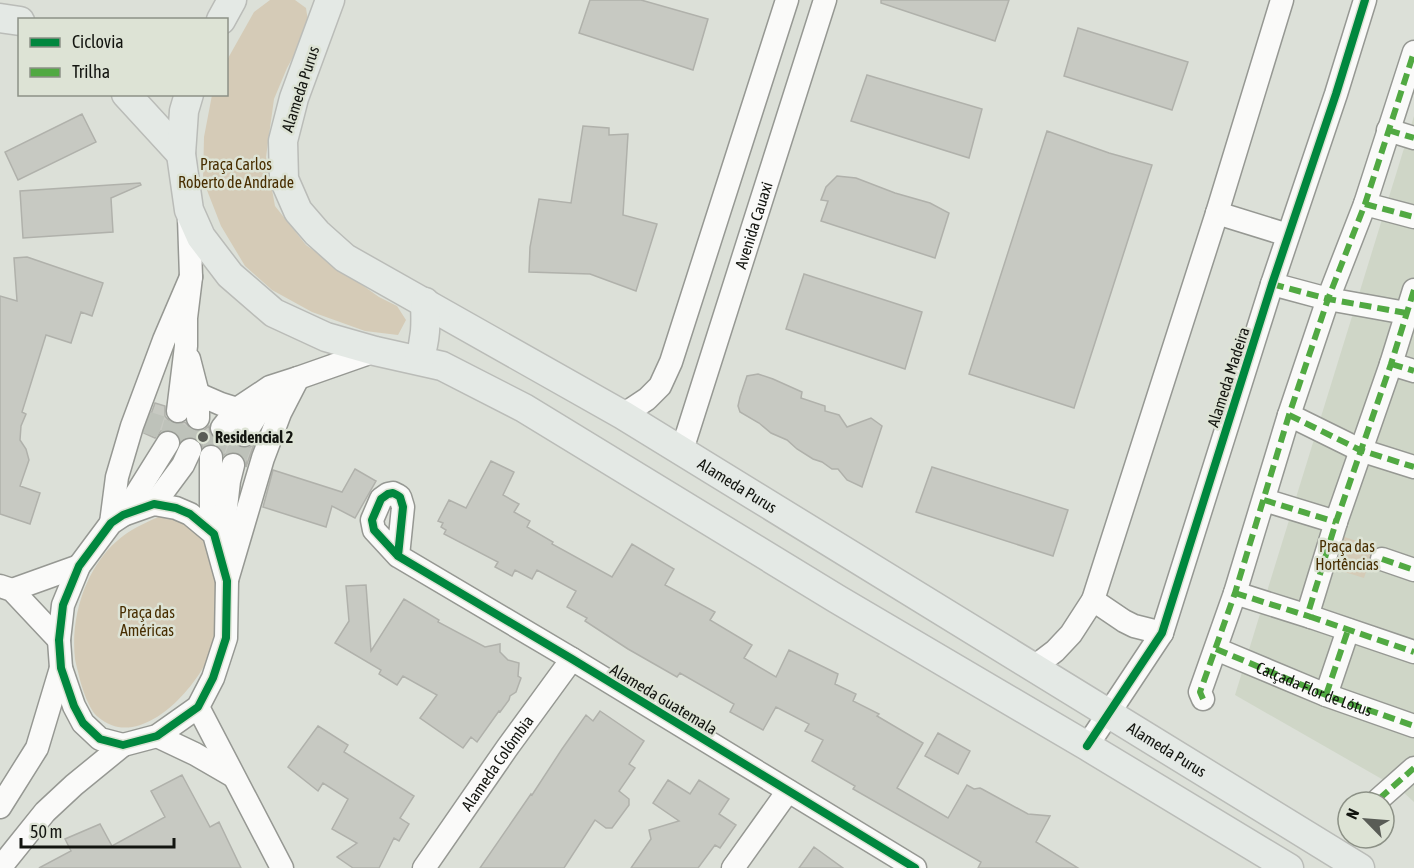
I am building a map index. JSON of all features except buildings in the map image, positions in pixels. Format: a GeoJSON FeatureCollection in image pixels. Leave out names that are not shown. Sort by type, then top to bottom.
{"type":"FeatureCollection","features":[{"type":"Feature","properties":{"kind":"main road"},"geometry":{"type":"LineString","coordinates":[[221,18],[232,0]]}},
{"type":"Feature","properties":{"kind":"main road","name":"Alameda Purus"},"geometry":{"type":"LineString","coordinates":[[323,3],[294,98],[284,141],[284,179],[298,211],[317,233],[345,258],[682,450],[1360,868]]}},
{"type":"Feature","properties":{"kind":"main road"},"geometry":{"type":"LineString","coordinates":[[0,18],[18,21]]}},
{"type":"Feature","properties":{"kind":"main road"},"geometry":{"type":"LineString","coordinates":[[128,96],[181,154]]}},
{"type":"Feature","properties":{"kind":"main road"},"geometry":{"type":"LineString","coordinates":[[188,96],[184,111],[181,154],[189,210],[201,237],[230,275],[274,313],[326,337],[442,366],[524,408],[837,599],[1289,868]]}},
{"type":"Feature","properties":{"kind":"main road"},"geometry":{"type":"LineString","coordinates":[[419,360],[426,328],[425,302]]}},
{"type":"Feature","properties":{"kind":"street"},"geometry":{"type":"LineString","coordinates":[[623,415],[647,399],[660,386],[671,362],[787,0]]}},
{"type":"Feature","properties":{"kind":"street","name":"Avenida Cauaxi"},"geometry":{"type":"LineString","coordinates":[[682,450],[825,0]]}},
{"type":"Feature","properties":{"kind":"street"},"geometry":{"type":"LineString","coordinates":[[1034,667],[1055,651],[1071,634],[1093,600],[1217,213],[1282,0]]}},
{"type":"Feature","properties":{"kind":"street","name":"Alameda Madeira"},"geometry":{"type":"LineString","coordinates":[[1087,746],[1162,633],[1272,284],[1365,0]]}},
{"type":"Feature","properties":{"kind":"street"},"geometry":{"type":"LineString","coordinates":[[1203,699],[1200,692],[1235,593],[1289,415],[1328,299],[1365,204],[1388,130],[1408,85],[1414,51]]}},
{"type":"Feature","properties":{"kind":"street"},"geometry":{"type":"LineString","coordinates":[[765,71],[770,78],[783,87],[797,89]]}},
{"type":"Feature","properties":{"kind":"street"},"geometry":{"type":"LineString","coordinates":[[756,99],[774,103],[790,111]]}},
{"type":"Feature","properties":{"kind":"street"},"geometry":{"type":"LineString","coordinates":[[1388,130],[1414,138]]}},
{"type":"Feature","properties":{"kind":"street"},"geometry":{"type":"LineString","coordinates":[[1365,204],[1414,217]]}},
{"type":"Feature","properties":{"kind":"street"},"geometry":{"type":"LineString","coordinates":[[178,411],[191,277],[189,210]]}},
{"type":"Feature","properties":{"kind":"street"},"geometry":{"type":"LineString","coordinates":[[1217,213],[1288,235]]}},
{"type":"Feature","properties":{"kind":"street"},"geometry":{"type":"LineString","coordinates":[[117,519],[117,477],[132,426],[164,340],[191,277]]}},
{"type":"Feature","properties":{"kind":"street"},"geometry":{"type":"LineString","coordinates":[[1272,284],[1328,299],[1406,313]]}},
{"type":"Feature","properties":{"kind":"street"},"geometry":{"type":"LineString","coordinates":[[1311,617],[1309,610],[1336,522],[1414,290]]}},
{"type":"Feature","properties":{"kind":"street"},"geometry":{"type":"LineString","coordinates":[[178,411],[172,351],[186,318]]}},
{"type":"Feature","properties":{"kind":"street"},"geometry":{"type":"LineString","coordinates":[[677,344],[691,357],[711,358]]}},
{"type":"Feature","properties":{"kind":"street"},"geometry":{"type":"LineString","coordinates":[[186,346],[198,394]]}},
{"type":"Feature","properties":{"kind":"street"},"geometry":{"type":"LineString","coordinates":[[222,428],[237,409],[270,387],[375,351]]}},
{"type":"Feature","properties":{"kind":"street"},"geometry":{"type":"LineString","coordinates":[[1391,364],[1414,371]]}},
{"type":"Feature","properties":{"kind":"street"},"geometry":{"type":"LineString","coordinates":[[244,435],[287,382]]}},
{"type":"Feature","properties":{"kind":"street"},"geometry":{"type":"LineString","coordinates":[[227,581],[263,458],[280,413],[287,382]]}},
{"type":"Feature","properties":{"kind":"street"},"geometry":{"type":"LineString","coordinates":[[178,411],[198,394]]}},
{"type":"Feature","properties":{"kind":"street"},"geometry":{"type":"LineString","coordinates":[[198,394],[237,409]]}},
{"type":"Feature","properties":{"kind":"street"},"geometry":{"type":"LineString","coordinates":[[1289,415],[1360,450],[1414,467]]}},
{"type":"Feature","properties":{"kind":"street"},"geometry":{"type":"LineString","coordinates":[[123,745],[100,739],[83,723],[74,706],[61,668],[58,640],[63,605],[79,567],[117,519],[157,439]]}},
{"type":"Feature","properties":{"kind":"street"},"geometry":{"type":"LineString","coordinates":[[117,519],[154,504],[183,465],[190,450]]}},
{"type":"Feature","properties":{"kind":"street"},"geometry":{"type":"LineString","coordinates":[[0,868],[45,812],[74,784],[123,745],[157,736],[198,706],[213,678],[226,638],[227,581],[214,534],[211,508],[212,457]]}},
{"type":"Feature","properties":{"kind":"street"},"geometry":{"type":"LineString","coordinates":[[221,557],[229,481],[233,465]]}},
{"type":"Feature","properties":{"kind":"street"},"geometry":{"type":"LineString","coordinates":[[1264,500],[1336,522]]}},
{"type":"Feature","properties":{"kind":"street"},"geometry":{"type":"LineString","coordinates":[[154,504],[176,508],[190,514],[214,534]]}},
{"type":"Feature","properties":{"kind":"street","name":"Alameda Guatemala"},"geometry":{"type":"LineString","coordinates":[[398,556],[915,868]]}},
{"type":"Feature","properties":{"kind":"street"},"geometry":{"type":"LineString","coordinates":[[1382,559],[1414,570]]}},
{"type":"Feature","properties":{"kind":"street"},"geometry":{"type":"LineString","coordinates":[[58,640],[6,588],[79,567]]}},
{"type":"Feature","properties":{"kind":"street"},"geometry":{"type":"LineString","coordinates":[[1235,593],[1414,652]]}},
{"type":"Feature","properties":{"kind":"street"},"geometry":{"type":"LineString","coordinates":[[1093,600],[1134,626],[1162,633]]}},
{"type":"Feature","properties":{"kind":"street"},"geometry":{"type":"LineString","coordinates":[[1326,695],[1348,630]]}},
{"type":"Feature","properties":{"kind":"street","name":"Calçada Flor de Lótus"},"geometry":{"type":"LineString","coordinates":[[1216,649],[1326,695],[1414,726]]}},
{"type":"Feature","properties":{"kind":"street","name":"Alameda Colômbia"},"geometry":{"type":"LineString","coordinates":[[424,868],[572,659]]}},
{"type":"Feature","properties":{"kind":"street"},"geometry":{"type":"LineString","coordinates":[[0,807],[37,748],[61,668]]}},
{"type":"Feature","properties":{"kind":"street"},"geometry":{"type":"LineString","coordinates":[[198,706],[282,868]]}},
{"type":"Feature","properties":{"kind":"street"},"geometry":{"type":"LineString","coordinates":[[157,736],[195,754],[234,777]]}},
{"type":"Feature","properties":{"kind":"street"},"geometry":{"type":"LineString","coordinates":[[1389,790],[1414,768]]}},
{"type":"Feature","properties":{"kind":"street"},"geometry":{"type":"LineString","coordinates":[[733,868],[788,791]]}},
{"type":"Feature","properties":{"kind":"shaded area"},"geometry":{"type":"Polygon","coordinates":[[[1414,116],[1414,802],[1401,790],[1235,695],[1414,116]]]}},
{"type":"Feature","properties":{"kind":"green space","name":"Praça Carlos Roberto de Andrade"},"geometry":{"type":"Polygon","coordinates":[[[270,0],[295,0],[306,8],[308,21],[305,35],[287,68],[274,99],[266,157],[275,206],[306,245],[379,297],[397,306],[406,320],[398,335],[365,331],[312,312],[272,290],[245,266],[221,226],[203,180],[204,137],[212,96],[228,96],[228,58],[254,12],[270,0]]]}},
{"type":"Feature","properties":{"kind":"green space","name":"Praça das Américas"},"geometry":{"type":"Polygon","coordinates":[[[163,515],[181,518],[207,544],[218,583],[215,642],[198,676],[169,708],[151,720],[133,727],[115,726],[95,714],[82,686],[75,659],[74,642],[78,608],[91,575],[110,547],[132,530],[163,515]]]}},
{"type":"Feature","properties":{"kind":"green space","name":"Praça das Hortências"},"geometry":{"type":"Polygon","coordinates":[[[1336,534],[1374,547],[1364,578],[1325,566],[1336,534]]]}},
{"type":"Feature","properties":{"kind":"tunnel"},"geometry":{"type":"LineString","coordinates":[[147,434],[157,404]]}},
{"type":"Feature","properties":{"kind":"tunnel"},"geometry":{"type":"LineString","coordinates":[[168,443],[178,411]]}},
{"type":"Feature","properties":{"kind":"tunnel"},"geometry":{"type":"LineString","coordinates":[[190,450],[198,418]]}},
{"type":"Feature","properties":{"kind":"tunnel"},"geometry":{"type":"LineString","coordinates":[[211,457],[222,428]]}},
{"type":"Feature","properties":{"kind":"tunnel"},"geometry":{"type":"LineString","coordinates":[[233,465],[244,435]]}},
{"type":"Feature","properties":{"kind":"marked path"},"geometry":{"type":"LineString","coordinates":[[1203,699],[1200,692],[1235,593],[1289,415],[1328,299],[1365,204],[1414,52]]}},
{"type":"Feature","properties":{"kind":"marked path"},"geometry":{"type":"LineString","coordinates":[[1388,130],[1414,138]]}},
{"type":"Feature","properties":{"kind":"marked path"},"geometry":{"type":"LineString","coordinates":[[1365,204],[1414,217]]}},
{"type":"Feature","properties":{"kind":"marked path"},"geometry":{"type":"LineString","coordinates":[[1272,284],[1328,299],[1406,313]]}},
{"type":"Feature","properties":{"kind":"marked path"},"geometry":{"type":"LineString","coordinates":[[1414,290],[1309,610],[1311,617],[1414,652]]}},
{"type":"Feature","properties":{"kind":"marked path"},"geometry":{"type":"LineString","coordinates":[[1391,364],[1414,371]]}},
{"type":"Feature","properties":{"kind":"marked path"},"geometry":{"type":"LineString","coordinates":[[1289,415],[1360,450],[1414,467]]}},
{"type":"Feature","properties":{"kind":"marked path"},"geometry":{"type":"LineString","coordinates":[[1264,500],[1336,522]]}},
{"type":"Feature","properties":{"kind":"marked path"},"geometry":{"type":"LineString","coordinates":[[1382,559],[1414,570]]}},
{"type":"Feature","properties":{"kind":"marked path"},"geometry":{"type":"LineString","coordinates":[[1235,593],[1311,617]]}},
{"type":"Feature","properties":{"kind":"marked path"},"geometry":{"type":"LineString","coordinates":[[1326,695],[1348,630]]}},
{"type":"Feature","properties":{"kind":"marked path"},"geometry":{"type":"LineString","coordinates":[[1216,649],[1326,695],[1414,726]]}},
{"type":"Feature","properties":{"kind":"marked path"},"geometry":{"type":"LineString","coordinates":[[1389,790],[1414,768]]}},
{"type":"Feature","properties":{"kind":"cycle path"},"geometry":{"type":"LineString","coordinates":[[1087,746],[1162,633],[1272,284],[1365,0]]}},
{"type":"Feature","properties":{"kind":"cycle path"},"geometry":{"type":"LineString","coordinates":[[398,556],[403,507],[400,497],[393,493],[381,499],[372,520],[374,530],[398,556],[915,868]]}},
{"type":"Feature","properties":{"kind":"cycle path"},"geometry":{"type":"LineString","coordinates":[[154,504],[176,508],[190,514],[214,534],[227,581],[226,638],[213,678],[198,707],[157,736],[123,745],[100,739],[83,723],[74,706],[61,668],[59,640],[63,605],[79,566],[111,523],[123,515],[154,504]]}},
{"type":"Feature","properties":{"kind":"place","name":"Residencial 2"},"geometry":{"type":"Point","coordinates":[203,437]}}]}
